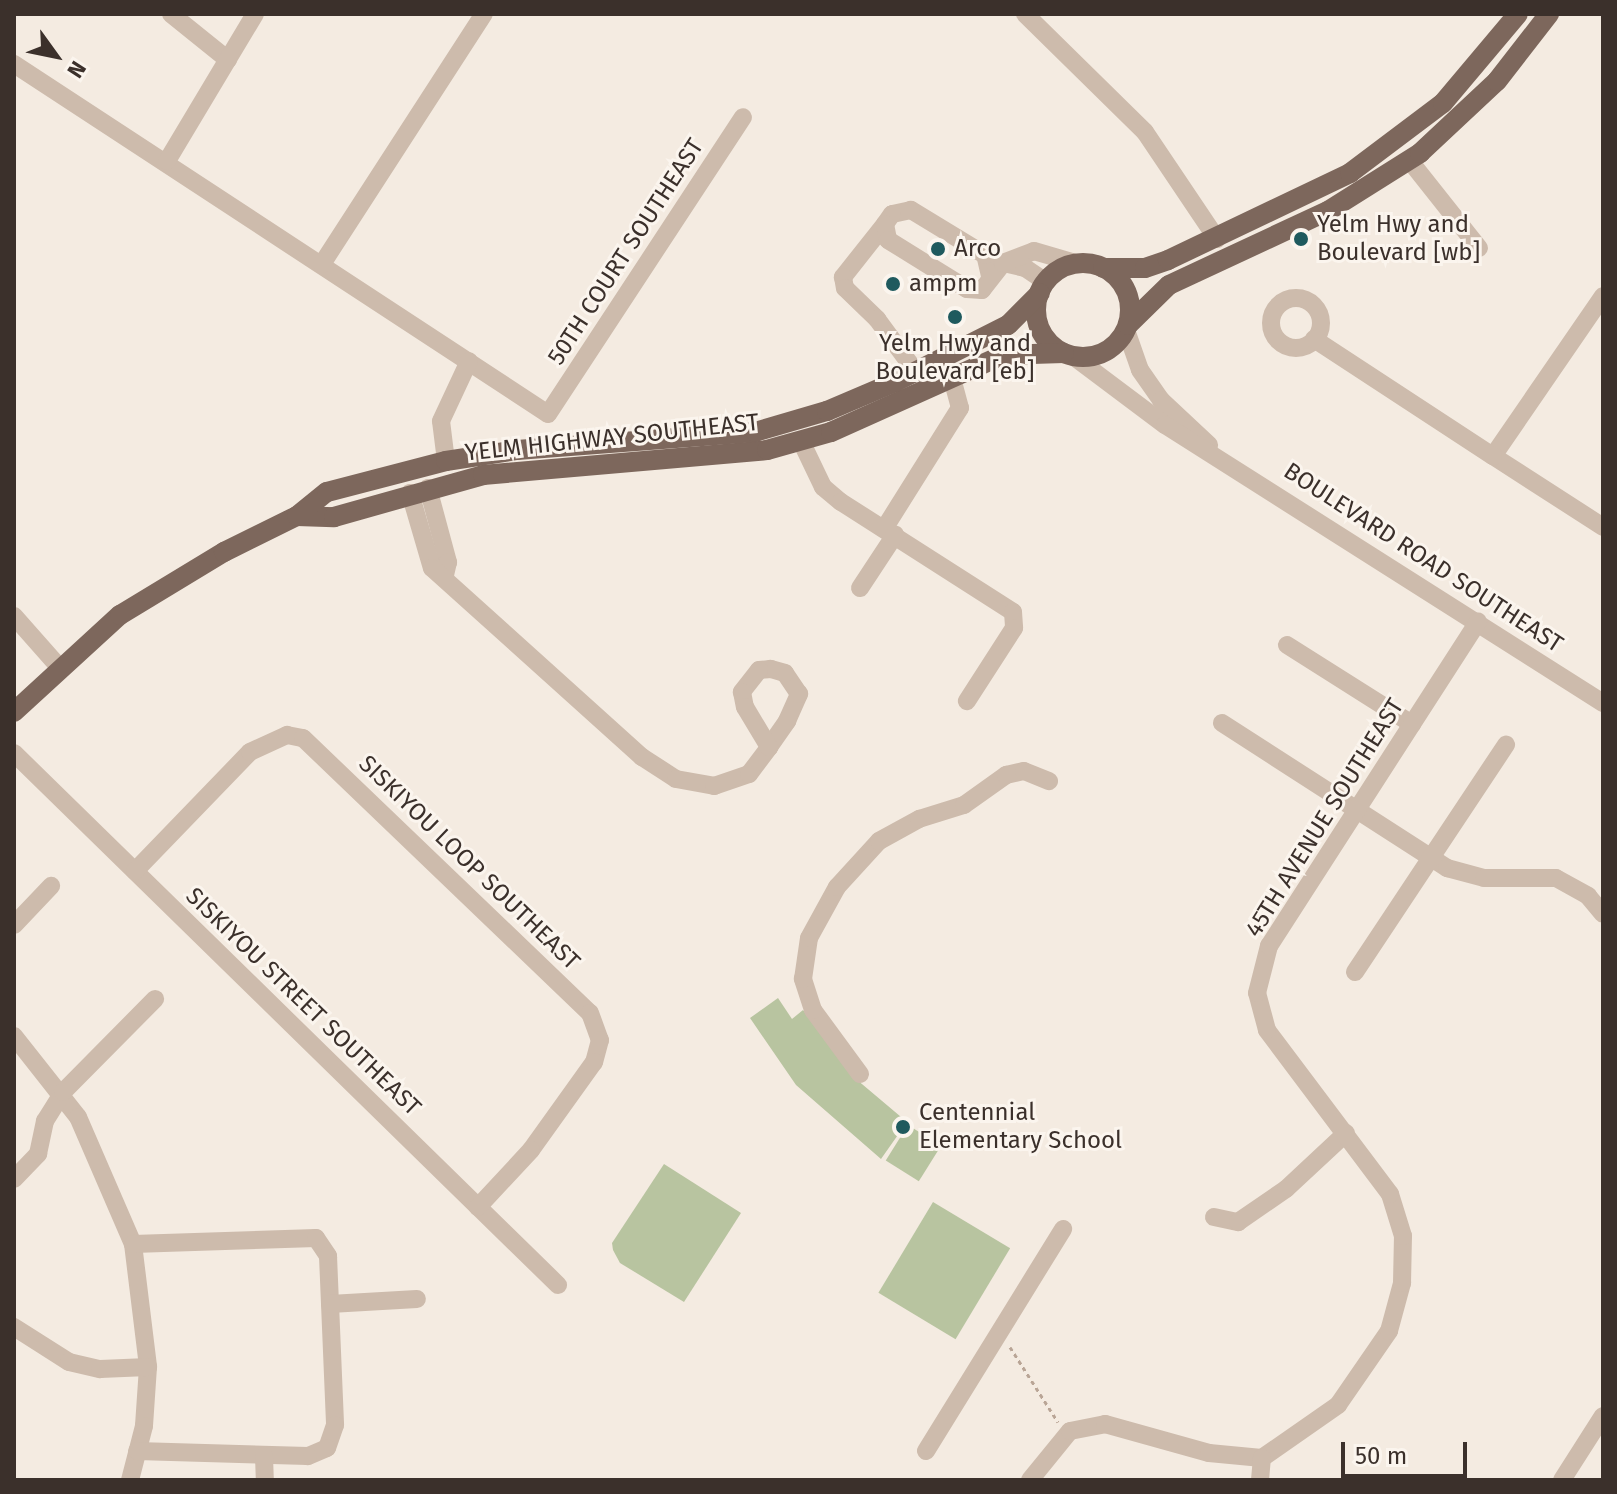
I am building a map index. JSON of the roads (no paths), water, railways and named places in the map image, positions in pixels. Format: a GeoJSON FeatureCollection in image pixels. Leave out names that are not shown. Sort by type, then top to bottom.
{"type":"FeatureCollection","features":[{"type":"Feature","properties":{"kind":"main road"},"geometry":{"type":"LineString","coordinates":[[1518,14],[1473,73],[1389,147],[1320,190],[1217,239],[1145,268],[1103,268],[1079,264],[1043,288],[1042,333],[1068,355],[1101,354],[1169,285],[1328,211],[1410,161],[1497,81],[1549,14]]}},
{"type":"Feature","properties":{"kind":"main road"},"geometry":{"type":"LineString","coordinates":[[1103,268],[1129,298],[1127,327]]}},
{"type":"Feature","properties":{"kind":"main road","name":"YELM HIGHWAY SOUTHEAST"},"geometry":{"type":"LineString","coordinates":[[14,712],[60,668],[153,594],[297,516],[327,492],[446,461],[517,450],[755,432],[827,411],[916,372],[1008,325],[1043,288]]}},
{"type":"Feature","properties":{"kind":"main road","name":"YELM HIGHWAY SOUTHEAST"},"geometry":{"type":"LineString","coordinates":[[297,516],[334,517],[419,490],[530,469],[730,456],[801,441],[1018,351],[1068,355]]}},
{"type":"Feature","properties":{"kind":"street"},"geometry":{"type":"LineString","coordinates":[[171,14],[228,60]]}},
{"type":"Feature","properties":{"kind":"street"},"geometry":{"type":"LineString","coordinates":[[167,161],[255,14]]}},
{"type":"Feature","properties":{"kind":"street"},"geometry":{"type":"LineString","coordinates":[[322,264],[484,14]]}},
{"type":"Feature","properties":{"kind":"street"},"geometry":{"type":"LineString","coordinates":[[1025,14],[1145,132],[1217,239]]}},
{"type":"Feature","properties":{"kind":"street"},"geometry":{"type":"LineString","coordinates":[[14,64],[167,161],[469,361],[441,421],[446,461]]}},
{"type":"Feature","properties":{"kind":"street","name":"50TH COURT SOUTHEAST"},"geometry":{"type":"LineString","coordinates":[[469,361],[548,414],[743,117]]}},
{"type":"Feature","properties":{"kind":"street"},"geometry":{"type":"LineString","coordinates":[[1410,161],[1479,248]]}},
{"type":"Feature","properties":{"kind":"street"},"geometry":{"type":"LineString","coordinates":[[916,372],[877,319],[845,288],[843,277],[892,214],[911,210],[985,255],[996,269]]}},
{"type":"Feature","properties":{"kind":"street"},"geometry":{"type":"LineString","coordinates":[[885,224],[888,240],[967,289],[982,290],[996,269],[1034,251],[1079,264]]}},
{"type":"Feature","properties":{"kind":"street"},"geometry":{"type":"LineString","coordinates":[[996,269],[1025,268],[1043,288]]}},
{"type":"Feature","properties":{"kind":"street"},"geometry":{"type":"LineString","coordinates":[[1493,456],[1603,296]]}},
{"type":"Feature","properties":{"kind":"street","name":"BOULEVARD ROAD SOUTHEAST"},"geometry":{"type":"LineString","coordinates":[[1127,327],[1140,370],[1161,400],[1193,426],[1216,453]]}},
{"type":"Feature","properties":{"kind":"street"},"geometry":{"type":"LineString","coordinates":[[1314,339],[1603,527]]}},
{"type":"Feature","properties":{"kind":"street","name":"BOULEVARD ROAD SOUTHEAST"},"geometry":{"type":"LineString","coordinates":[[1068,355],[1165,425],[1216,453],[1603,703]]}},
{"type":"Feature","properties":{"kind":"street"},"geometry":{"type":"LineString","coordinates":[[860,588],[960,408],[952,378]]}},
{"type":"Feature","properties":{"kind":"street"},"geometry":{"type":"LineString","coordinates":[[801,441],[823,487],[1013,612],[1014,628],[967,701]]}},
{"type":"Feature","properties":{"kind":"street"},"geometry":{"type":"LineString","coordinates":[[419,490],[432,568],[445,575],[494,628],[642,757],[676,779],[714,786],[749,774],[769,747]]}},
{"type":"Feature","properties":{"kind":"street"},"geometry":{"type":"LineString","coordinates":[[14,616],[60,668]]}},
{"type":"Feature","properties":{"kind":"street","name":"45TH AVENUE SOUTHEAST"},"geometry":{"type":"LineString","coordinates":[[1262,1458],[1338,1405],[1367,1369],[1389,1331],[1402,1283],[1403,1236],[1390,1194],[1267,1030],[1257,993],[1269,946],[1478,622]]}},
{"type":"Feature","properties":{"kind":"street"},"geometry":{"type":"LineString","coordinates":[[1287,645],[1412,724]]}},
{"type":"Feature","properties":{"kind":"street"},"geometry":{"type":"LineString","coordinates":[[1222,723],[1431,858],[1464,875],[1556,878],[1588,896],[1603,913]]}},
{"type":"Feature","properties":{"kind":"street","name":"SISKIYOU LOOP SOUTHEAST"},"geometry":{"type":"LineString","coordinates":[[135,871],[250,752],[287,735],[303,738],[590,1013],[600,1040],[594,1062],[531,1150],[478,1207]]}},
{"type":"Feature","properties":{"kind":"street"},"geometry":{"type":"LineString","coordinates":[[1355,972],[1506,745]]}},
{"type":"Feature","properties":{"kind":"street","name":"SISKIYOU STREET SOUTHEAST"},"geometry":{"type":"LineString","coordinates":[[14,753],[558,1285]]}},
{"type":"Feature","properties":{"kind":"street"},"geometry":{"type":"LineString","coordinates":[[860,1074],[813,1010],[803,979],[809,938],[837,887],[879,841],[919,819],[964,805],[1006,775],[1024,771],[1049,781]]}},
{"type":"Feature","properties":{"kind":"street"},"geometry":{"type":"LineString","coordinates":[[14,925],[51,886]]}},
{"type":"Feature","properties":{"kind":"street"},"geometry":{"type":"LineString","coordinates":[[14,1179],[38,1154],[45,1121],[63,1092],[155,999]]}},
{"type":"Feature","properties":{"kind":"street"},"geometry":{"type":"LineString","coordinates":[[14,1036],[63,1092],[113,1189],[133,1244],[148,1367],[130,1480]]}},
{"type":"Feature","properties":{"kind":"street"},"geometry":{"type":"LineString","coordinates":[[1214,1217],[1238,1222],[1286,1189],[1346,1133]]}},
{"type":"Feature","properties":{"kind":"street"},"geometry":{"type":"LineString","coordinates":[[926,1451],[1063,1229]]}},
{"type":"Feature","properties":{"kind":"street"},"geometry":{"type":"LineString","coordinates":[[133,1244],[316,1238],[328,1256],[335,1425],[327,1448],[308,1456],[137,1451]]}},
{"type":"Feature","properties":{"kind":"street"},"geometry":{"type":"LineString","coordinates":[[330,1304],[417,1299]]}},
{"type":"Feature","properties":{"kind":"street"},"geometry":{"type":"LineString","coordinates":[[14,1327],[69,1362],[100,1369],[148,1367]]}},
{"type":"Feature","properties":{"kind":"street"},"geometry":{"type":"LineString","coordinates":[[1562,1480],[1603,1416]]}},
{"type":"Feature","properties":{"kind":"street"},"geometry":{"type":"LineString","coordinates":[[1030,1480],[1070,1431],[1105,1424],[1209,1453],[1262,1458],[1260,1480]]}},
{"type":"Feature","properties":{"kind":"street"},"geometry":{"type":"LineString","coordinates":[[264,1456],[265,1480]]}},
{"type":"Feature","properties":{"kind":"place","name":"Yelm Hwy and Boulevard [wb]"},"geometry":{"type":"Point","coordinates":[1301,239]}},
{"type":"Feature","properties":{"kind":"place","name":"Arco"},"geometry":{"type":"Point","coordinates":[938,249]}},
{"type":"Feature","properties":{"kind":"place","name":"ampm"},"geometry":{"type":"Point","coordinates":[893,284]}},
{"type":"Feature","properties":{"kind":"place","name":"Yelm Hwy and Boulevard [eb]"},"geometry":{"type":"Point","coordinates":[955,317]}},
{"type":"Feature","properties":{"kind":"place","name":"Centennial Elementary School"},"geometry":{"type":"Point","coordinates":[903,1127]}}]}
